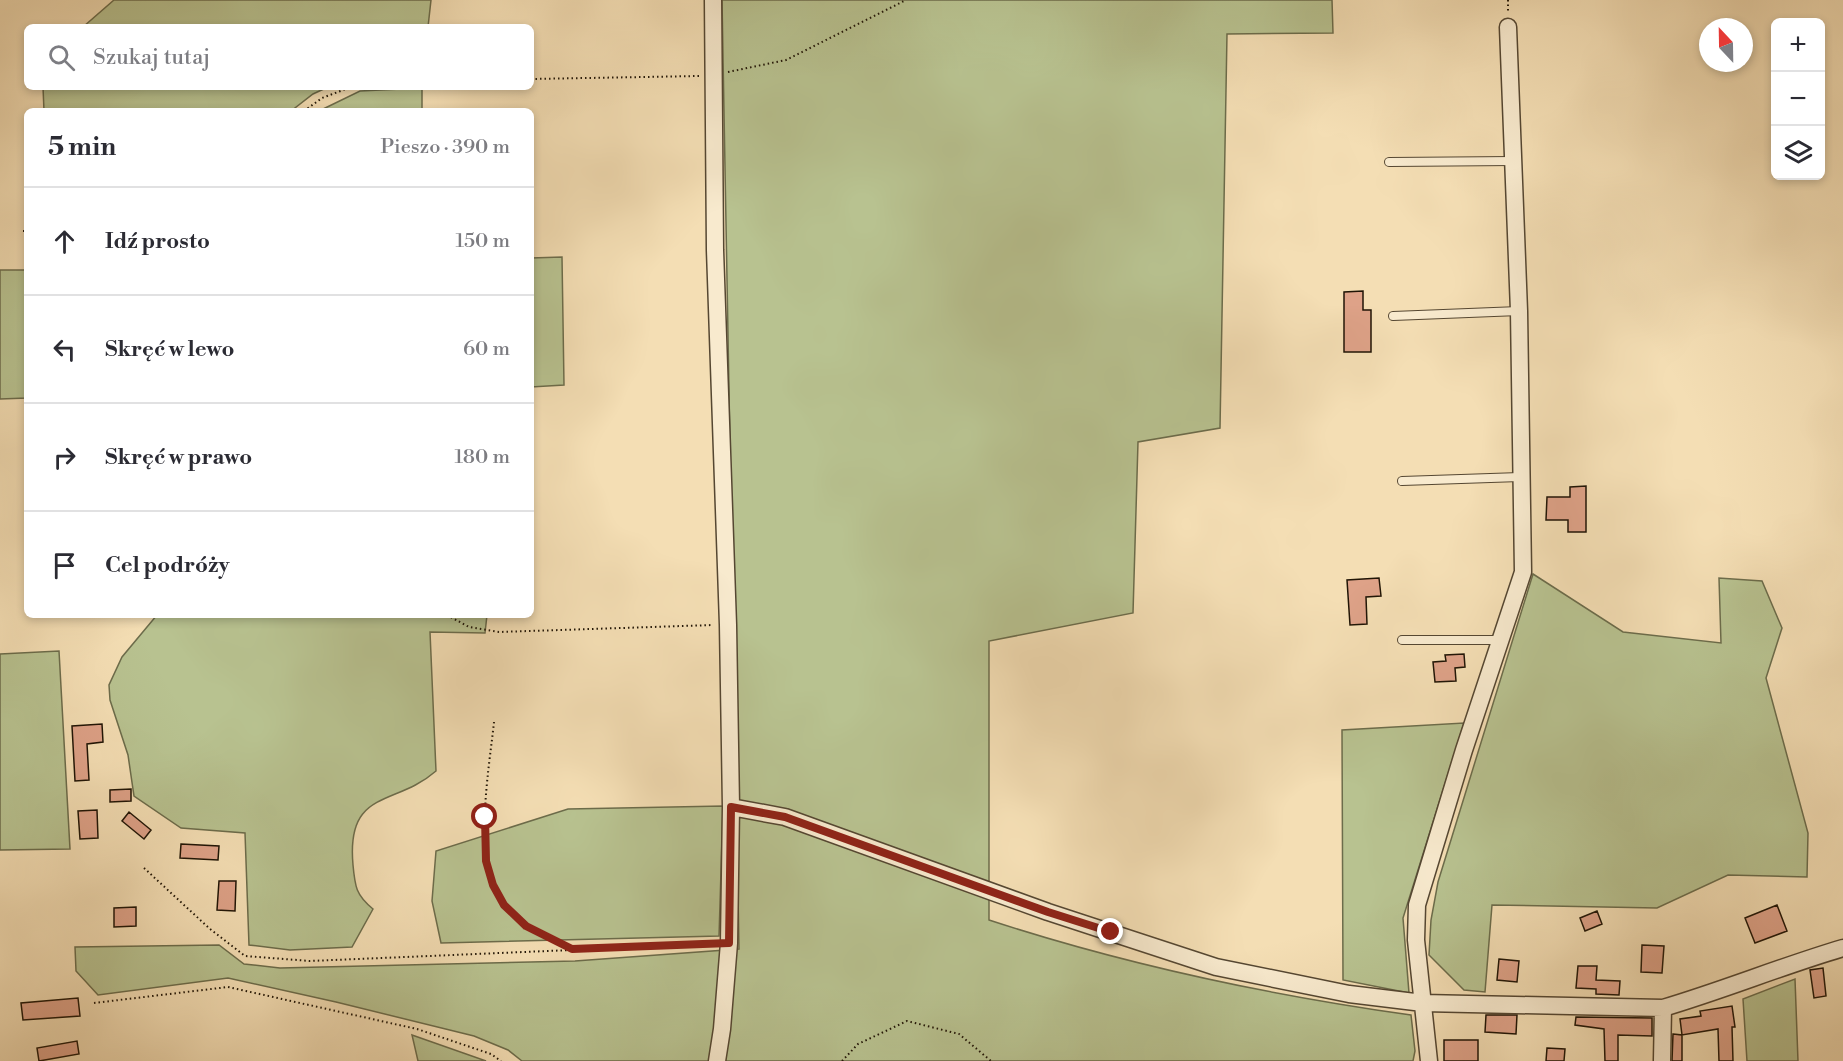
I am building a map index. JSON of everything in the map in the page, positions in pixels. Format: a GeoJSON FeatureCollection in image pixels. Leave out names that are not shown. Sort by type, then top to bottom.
{"type":"FeatureCollection","features":[{"type":"Feature","properties":{"kind":"street"},"geometry":{"type":"LineString","coordinates":[[713,0],[715,250],[728,625],[731,807],[729,943],[717,1061]]}},
{"type":"Feature","properties":{"kind":"street"},"geometry":{"type":"LineString","coordinates":[[1429,1061],[1416,940],[1417,904],[1464,750],[1523,572],[1519,311],[1508,27]]}},
{"type":"Feature","properties":{"kind":"street"},"geometry":{"type":"LineString","coordinates":[[731,807],[785,817],[1048,912],[1216,966],[1349,994],[1423,1003],[1663,1008],[1800,960],[1843,948]]}},
{"type":"Feature","properties":{"kind":"street"},"geometry":{"type":"LineString","coordinates":[[1662,1061],[1663,1008]]}},
{"type":"Feature","properties":{"kind":"lane"},"geometry":{"type":"LineString","coordinates":[[1389,162],[1514,161]]}},
{"type":"Feature","properties":{"kind":"lane"},"geometry":{"type":"LineString","coordinates":[[1393,316],[1519,311]]}},
{"type":"Feature","properties":{"kind":"lane"},"geometry":{"type":"LineString","coordinates":[[1402,481],[1520,477]]}},
{"type":"Feature","properties":{"kind":"lane"},"geometry":{"type":"LineString","coordinates":[[1402,640],[1500,640]]}},
{"type":"Feature","properties":{"kind":"path"},"geometry":{"type":"LineString","coordinates":[[534,80],[714,75],[786,60],[906,0]]}},
{"type":"Feature","properties":{"kind":"path"},"geometry":{"type":"LineString","coordinates":[[308,108],[322,98],[343,90]]}},
{"type":"Feature","properties":{"kind":"path"},"geometry":{"type":"LineString","coordinates":[[452,618],[469,627],[499,632],[728,625]]}},
{"type":"Feature","properties":{"kind":"path"},"geometry":{"type":"LineString","coordinates":[[494,722],[485,817],[486,861],[493,885],[504,905],[526,926],[572,949]]}},
{"type":"Feature","properties":{"kind":"path"},"geometry":{"type":"LineString","coordinates":[[144,868],[210,929],[245,957],[309,961],[729,943]]}},
{"type":"Feature","properties":{"kind":"path"},"geometry":{"type":"LineString","coordinates":[[94,1003],[228,987],[417,1029],[492,1054],[501,1061]]}},
{"type":"Feature","properties":{"kind":"path"},"geometry":{"type":"LineString","coordinates":[[842,1061],[858,1044],[907,1021],[958,1034],[991,1061]]}},
{"type":"Feature","properties":{"kind":"green space"},"geometry":{"type":"Polygon","coordinates":[[[114,0],[431,0],[428,24],[86,24],[114,0]]]}},
{"type":"Feature","properties":{"kind":"green space"},"geometry":{"type":"Polygon","coordinates":[[[722,0],[1332,0],[1333,33],[1227,34],[1220,428],[1138,442],[1133,613],[989,641],[989,920],[1093,951],[1198,977],[1304,998],[1411,1015],[1415,1051],[1413,1061],[522,1061],[508,1050],[474,1036],[228,978],[98,995],[76,971],[75,947],[219,945],[244,964],[280,968],[575,961],[739,949],[722,0]]]}},
{"type":"Feature","properties":{"kind":"green space"},"geometry":{"type":"Polygon","coordinates":[[[43,90],[322,90],[295,108],[44,108],[43,90]]]}},
{"type":"Feature","properties":{"kind":"green space"},"geometry":{"type":"Polygon","coordinates":[[[422,90],[422,108],[325,108],[360,91],[422,90]]]}},
{"type":"Feature","properties":{"kind":"green space"},"geometry":{"type":"Polygon","coordinates":[[[562,257],[564,385],[534,387],[534,258],[562,257]]]}},
{"type":"Feature","properties":{"kind":"green space"},"geometry":{"type":"Polygon","coordinates":[[[0,270],[24,270],[24,398],[0,399],[0,270]]]}},
{"type":"Feature","properties":{"kind":"green space"},"geometry":{"type":"Polygon","coordinates":[[[1533,574],[1623,632],[1721,643],[1719,578],[1762,581],[1782,628],[1766,678],[1808,833],[1807,877],[1728,875],[1657,908],[1492,905],[1485,992],[1464,990],[1429,955],[1431,920],[1438,882],[1533,574]]]}},
{"type":"Feature","properties":{"kind":"green space"},"geometry":{"type":"Polygon","coordinates":[[[154,618],[487,618],[485,633],[430,632],[436,771],[405,790],[376,803],[365,811],[357,823],[353,840],[353,865],[357,890],[373,909],[352,947],[290,950],[249,945],[245,833],[181,828],[134,796],[128,755],[110,700],[109,685],[122,657],[154,618]]]}},
{"type":"Feature","properties":{"kind":"green space"},"geometry":{"type":"Polygon","coordinates":[[[59,651],[70,849],[0,850],[0,654],[59,651]]]}},
{"type":"Feature","properties":{"kind":"green space"},"geometry":{"type":"Polygon","coordinates":[[[1464,723],[1403,918],[1409,993],[1343,980],[1342,730],[1464,723]]]}},
{"type":"Feature","properties":{"kind":"green space"},"geometry":{"type":"Polygon","coordinates":[[[723,806],[719,936],[441,943],[432,901],[436,851],[568,809],[723,806]]]}},
{"type":"Feature","properties":{"kind":"green space"},"geometry":{"type":"Polygon","coordinates":[[[1795,979],[1798,1061],[1747,1061],[1743,999],[1795,979]]]}},
{"type":"Feature","properties":{"kind":"green space"},"geometry":{"type":"Polygon","coordinates":[[[412,1035],[486,1061],[418,1061],[412,1035]]]}},
{"type":"Feature","properties":{"kind":"building"},"geometry":{"type":"Polygon","coordinates":[[[1363,291],[1363,310],[1371,310],[1371,352],[1344,352],[1344,292],[1363,291]]]}},
{"type":"Feature","properties":{"kind":"building"},"geometry":{"type":"Polygon","coordinates":[[[1586,486],[1586,532],[1568,532],[1568,520],[1546,520],[1547,497],[1570,497],[1570,487],[1586,486]]]}},
{"type":"Feature","properties":{"kind":"building"},"geometry":{"type":"Polygon","coordinates":[[[1379,578],[1381,596],[1366,597],[1367,624],[1350,625],[1347,580],[1379,578]]]}},
{"type":"Feature","properties":{"kind":"building"},"geometry":{"type":"Polygon","coordinates":[[[1464,654],[1465,667],[1455,668],[1456,681],[1435,682],[1433,662],[1446,661],[1445,655],[1464,654]]]}},
{"type":"Feature","properties":{"kind":"building"},"geometry":{"type":"Polygon","coordinates":[[[102,724],[103,742],[87,744],[89,780],[75,781],[72,726],[102,724]]]}},
{"type":"Feature","properties":{"kind":"building"},"geometry":{"type":"Polygon","coordinates":[[[131,789],[131,801],[110,802],[110,790],[131,789]]]}},
{"type":"Feature","properties":{"kind":"building"},"geometry":{"type":"Polygon","coordinates":[[[97,810],[98,838],[80,839],[78,811],[97,810]]]}},
{"type":"Feature","properties":{"kind":"building"},"geometry":{"type":"Polygon","coordinates":[[[129,812],[151,830],[144,839],[122,821],[129,812]]]}},
{"type":"Feature","properties":{"kind":"building"},"geometry":{"type":"Polygon","coordinates":[[[181,844],[219,846],[218,860],[180,858],[181,844]]]}},
{"type":"Feature","properties":{"kind":"building"},"geometry":{"type":"Polygon","coordinates":[[[219,881],[236,881],[235,911],[217,910],[219,881]]]}},
{"type":"Feature","properties":{"kind":"building"},"geometry":{"type":"Polygon","coordinates":[[[1777,905],[1787,931],[1755,943],[1745,918],[1777,905]]]}},
{"type":"Feature","properties":{"kind":"building"},"geometry":{"type":"Polygon","coordinates":[[[136,907],[136,926],[114,927],[114,908],[136,907]]]}},
{"type":"Feature","properties":{"kind":"building"},"geometry":{"type":"Polygon","coordinates":[[[1597,911],[1602,924],[1585,931],[1580,918],[1597,911]]]}},
{"type":"Feature","properties":{"kind":"building"},"geometry":{"type":"Polygon","coordinates":[[[1642,945],[1664,946],[1662,973],[1641,972],[1642,945]]]}},
{"type":"Feature","properties":{"kind":"building"},"geometry":{"type":"Polygon","coordinates":[[[1499,959],[1519,961],[1517,982],[1497,980],[1499,959]]]}},
{"type":"Feature","properties":{"kind":"building"},"geometry":{"type":"Polygon","coordinates":[[[1578,966],[1597,966],[1596,980],[1620,981],[1619,995],[1596,994],[1596,989],[1576,988],[1578,966]]]}},
{"type":"Feature","properties":{"kind":"building"},"geometry":{"type":"Polygon","coordinates":[[[1823,968],[1826,996],[1814,998],[1810,970],[1823,968]]]}},
{"type":"Feature","properties":{"kind":"building"},"geometry":{"type":"Polygon","coordinates":[[[78,998],[80,1016],[23,1020],[21,1003],[78,998]]]}},
{"type":"Feature","properties":{"kind":"building"},"geometry":{"type":"Polygon","coordinates":[[[1732,1006],[1735,1027],[1732,1027],[1733,1061],[1719,1061],[1718,1029],[1682,1035],[1680,1019],[1701,1016],[1700,1011],[1732,1006]]]}},
{"type":"Feature","properties":{"kind":"building"},"geometry":{"type":"Polygon","coordinates":[[[1486,1015],[1517,1015],[1516,1034],[1485,1032],[1486,1015]]]}},
{"type":"Feature","properties":{"kind":"building"},"geometry":{"type":"Polygon","coordinates":[[[1576,1017],[1652,1018],[1652,1036],[1618,1035],[1618,1061],[1605,1061],[1604,1029],[1575,1025],[1576,1017]]]}},
{"type":"Feature","properties":{"kind":"building"},"geometry":{"type":"Polygon","coordinates":[[[1673,1034],[1682,1035],[1682,1061],[1672,1061],[1673,1034]]]}},
{"type":"Feature","properties":{"kind":"building"},"geometry":{"type":"Polygon","coordinates":[[[1444,1040],[1478,1040],[1478,1061],[1444,1061],[1444,1040]]]}},
{"type":"Feature","properties":{"kind":"building"},"geometry":{"type":"Polygon","coordinates":[[[77,1041],[79,1054],[39,1061],[37,1048],[77,1041]]]}},
{"type":"Feature","properties":{"kind":"building"},"geometry":{"type":"Polygon","coordinates":[[[1547,1048],[1565,1049],[1564,1061],[1546,1061],[1547,1048]]]}},
{"type":"Feature","properties":{"kind":"route"},"geometry":{"type":"LineString","coordinates":[[485,817],[486,861],[493,885],[504,905],[526,926],[572,949],[729,943],[731,807],[785,817],[1048,912],[1111,932]]}}]}
